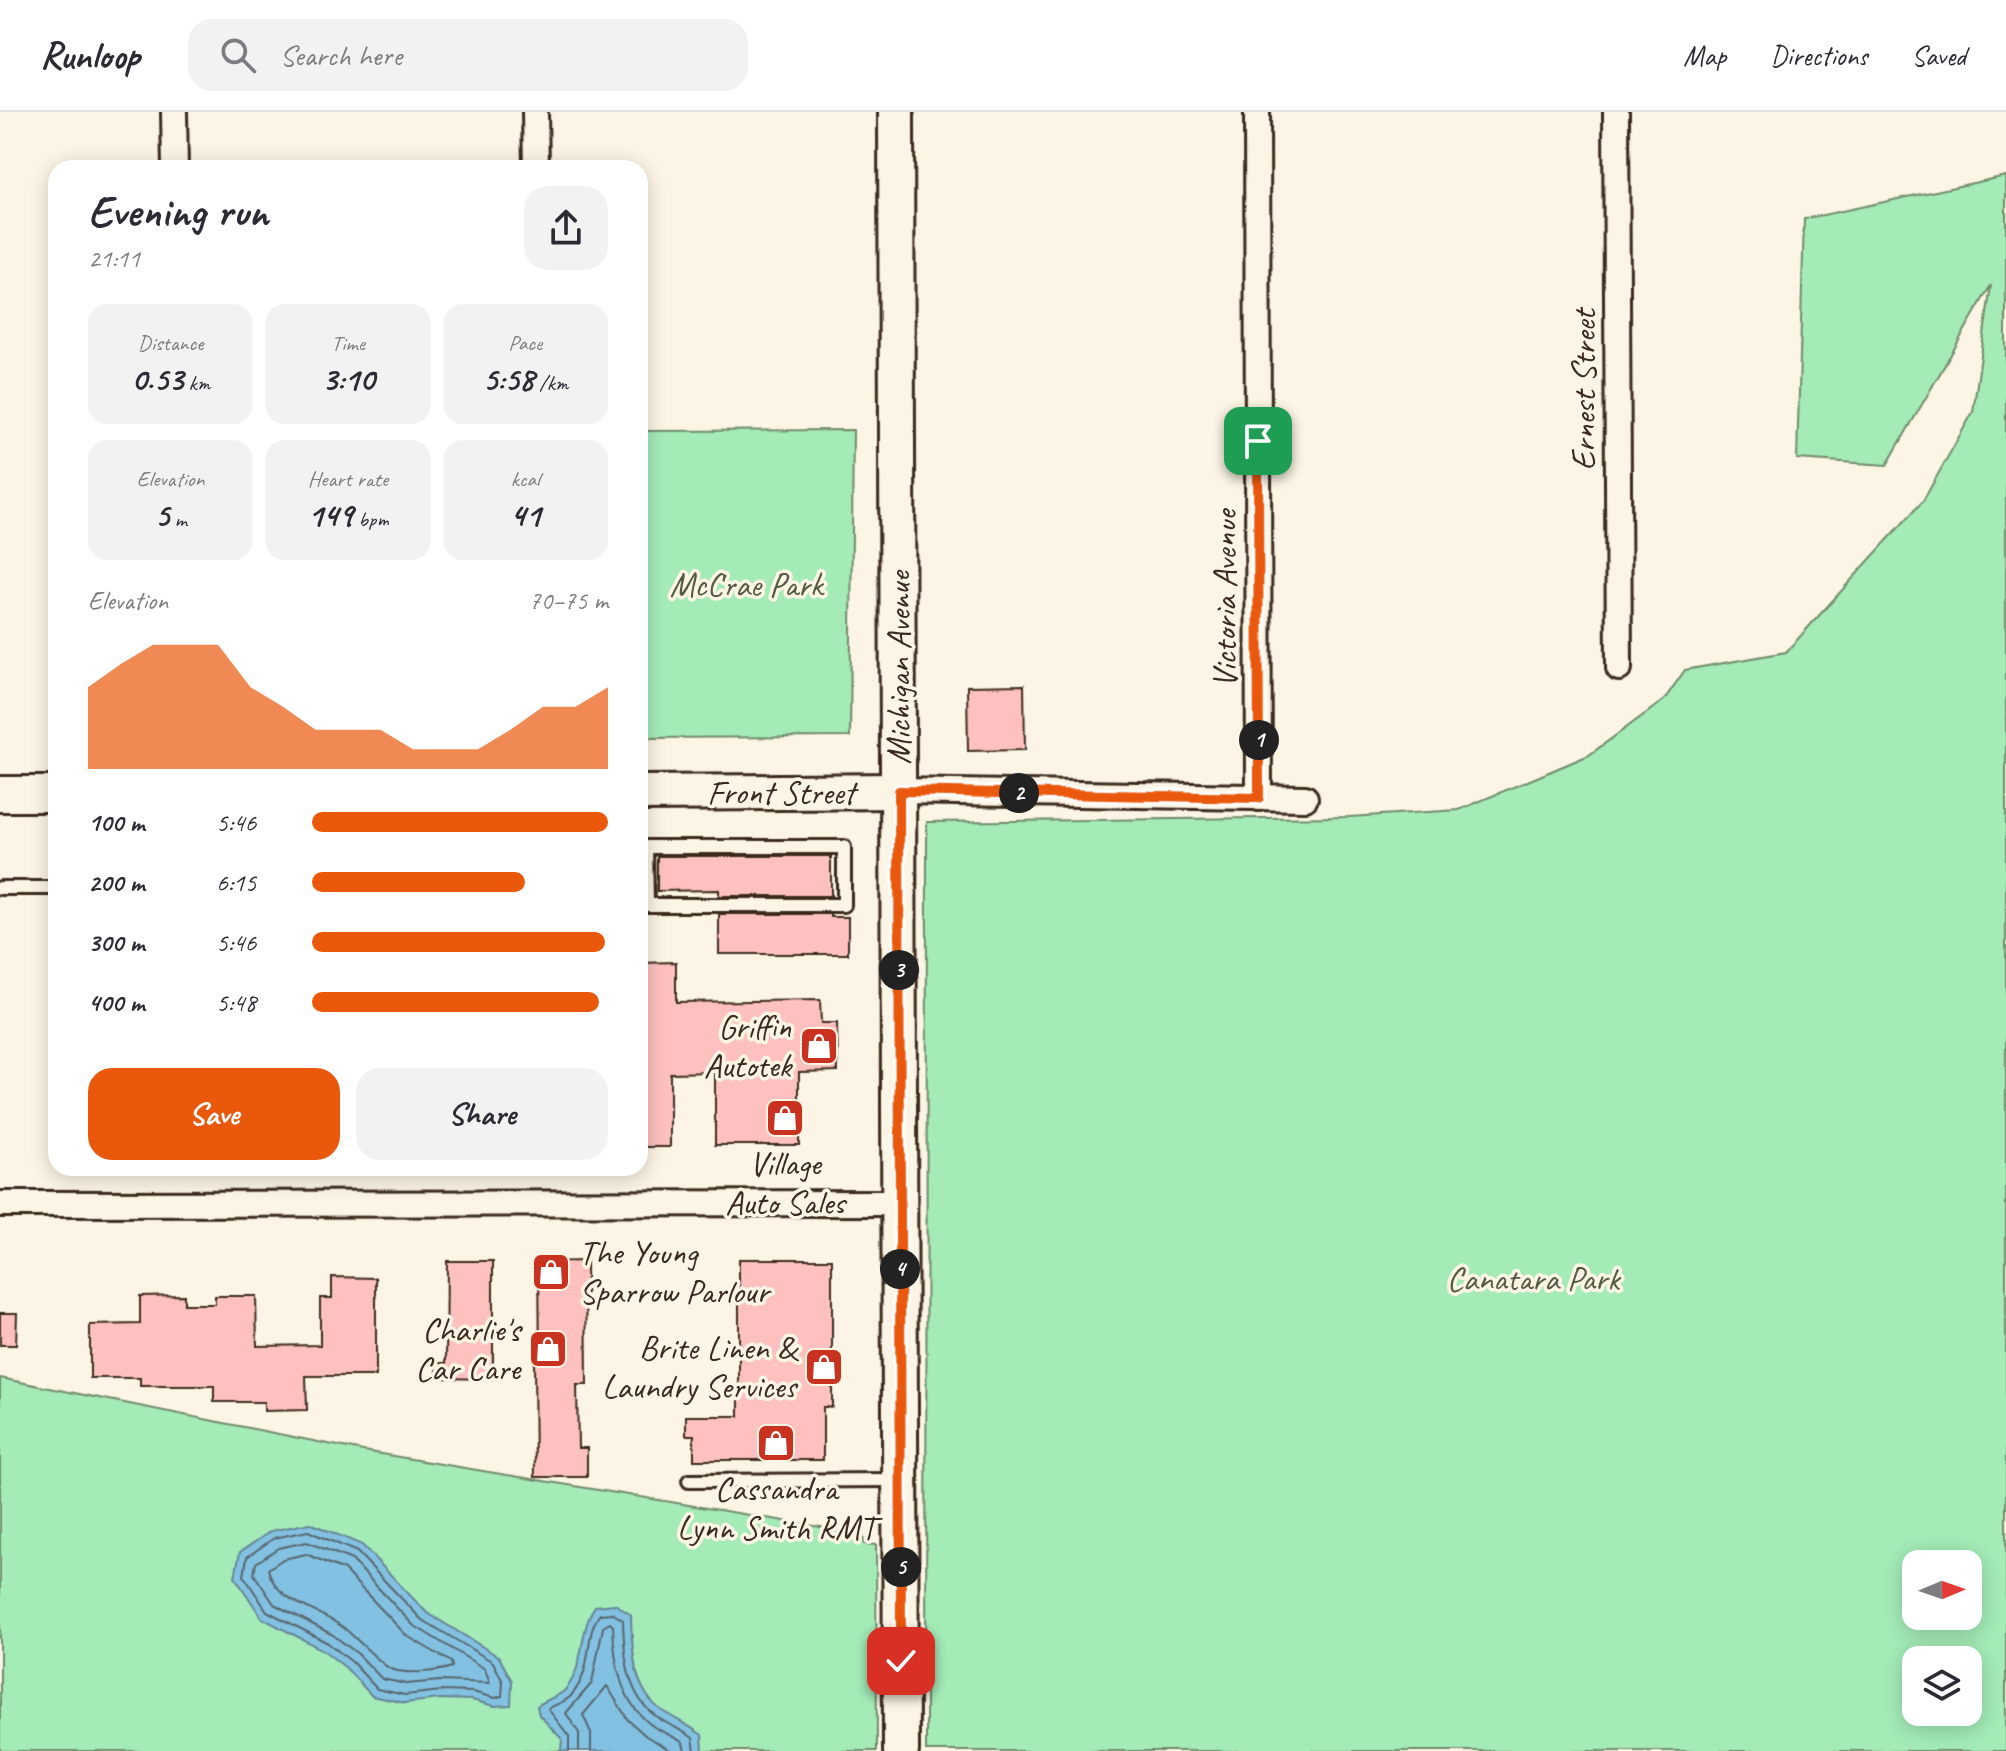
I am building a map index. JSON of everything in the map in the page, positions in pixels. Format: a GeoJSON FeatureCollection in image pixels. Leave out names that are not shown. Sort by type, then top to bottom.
{"type":"FeatureCollection","features":[{"type":"Feature","properties":{"kind":"main road","name":"Michigan Avenue"},"geometry":{"type":"LineString","coordinates":[[896,112],[901,1751]]}},
{"type":"Feature","properties":{"kind":"main road","name":"Front Street"},"geometry":{"type":"LineString","coordinates":[[648,793],[899,791]]}},
{"type":"Feature","properties":{"kind":"main road"},"geometry":{"type":"LineString","coordinates":[[0,794],[48,794]]}},
{"type":"Feature","properties":{"kind":"street"},"geometry":{"type":"LineString","coordinates":[[174,112],[175,160]]}},
{"type":"Feature","properties":{"kind":"street"},"geometry":{"type":"LineString","coordinates":[[535,112],[536,160]]}},
{"type":"Feature","properties":{"kind":"street","name":"Victoria Avenue"},"geometry":{"type":"LineString","coordinates":[[1257,112],[1259,798]]}},
{"type":"Feature","properties":{"kind":"street","name":"Ernest Street"},"geometry":{"type":"LineString","coordinates":[[1616,112],[1619,668]]}},
{"type":"Feature","properties":{"kind":"street","name":"Front Street"},"geometry":{"type":"LineString","coordinates":[[899,791],[1305,798]]}},
{"type":"Feature","properties":{"kind":"street"},"geometry":{"type":"LineString","coordinates":[[0,1204],[900,1203]]}},
{"type":"Feature","properties":{"kind":"lane"},"geometry":{"type":"LineString","coordinates":[[648,847],[844,847],[844,905],[648,905]]}},
{"type":"Feature","properties":{"kind":"lane"},"geometry":{"type":"LineString","coordinates":[[0,888],[48,888]]}},
{"type":"Feature","properties":{"kind":"lane"},"geometry":{"type":"LineString","coordinates":[[689,1481],[900,1480]]}},
{"type":"Feature","properties":{"kind":"green space","name":"Canatara Park"},"geometry":{"type":"Polygon","coordinates":[[[2006,176],[2006,1751],[926,1751],[927,822],[1349,817],[1459,810],[1589,755],[1664,700],[1685,670],[1786,652],[1923,501],[1973,412],[1991,285],[1887,465],[1797,459],[1804,219],[2006,176]]]}},
{"type":"Feature","properties":{"kind":"green space","name":"McCrae Park"},"geometry":{"type":"Polygon","coordinates":[[[853,430],[850,737],[648,738],[648,431],[853,430]]]}},
{"type":"Feature","properties":{"kind":"green space"},"geometry":{"type":"Polygon","coordinates":[[[0,1378],[363,1451],[863,1534],[864,1544],[876,1545],[877,1751],[0,1751],[0,1378]]]}},
{"type":"Feature","properties":{"kind":"water"},"geometry":{"type":"Polygon","coordinates":[[[310,1523],[362,1545],[426,1612],[499,1657],[512,1681],[511,1705],[494,1706],[472,1700],[440,1699],[405,1703],[372,1696],[346,1668],[323,1650],[262,1618],[235,1577],[240,1552],[271,1531],[310,1523]]]}},
{"type":"Feature","properties":{"kind":"water"},"geometry":{"type":"Polygon","coordinates":[[[615,1604],[631,1615],[636,1668],[645,1693],[664,1712],[702,1735],[703,1751],[561,1751],[562,1739],[539,1715],[537,1706],[565,1690],[572,1681],[586,1627],[595,1606],[615,1604]]]}},
{"type":"Feature","properties":{"kind":"building"},"geometry":{"type":"Polygon","coordinates":[[[1024,685],[1025,750],[968,751],[967,686],[1024,685]]]}},
{"type":"Feature","properties":{"kind":"building"},"geometry":{"type":"Polygon","coordinates":[[[657,856],[831,856],[831,896],[719,896],[719,890],[657,891],[657,856]]]}},
{"type":"Feature","properties":{"kind":"building"},"geometry":{"type":"Polygon","coordinates":[[[719,914],[831,914],[831,917],[848,917],[848,954],[719,954],[719,914]]]}},
{"type":"Feature","properties":{"kind":"building"},"geometry":{"type":"Polygon","coordinates":[[[676,962],[676,1002],[820,1000],[821,1023],[837,1023],[838,1071],[799,1072],[799,1145],[715,1145],[715,1072],[670,1073],[670,1147],[648,1147],[648,963],[676,962]]]}},
{"type":"Feature","properties":{"kind":"building"},"geometry":{"type":"Polygon","coordinates":[[[739,1259],[832,1259],[832,1407],[823,1407],[823,1460],[694,1460],[694,1435],[686,1435],[686,1416],[739,1416],[739,1259]]]}},
{"type":"Feature","properties":{"kind":"building"},"geometry":{"type":"Polygon","coordinates":[[[447,1261],[493,1261],[493,1379],[437,1378],[437,1363],[446,1363],[447,1261]]]}},
{"type":"Feature","properties":{"kind":"building"},"geometry":{"type":"Polygon","coordinates":[[[586,1261],[587,1385],[577,1385],[578,1448],[587,1448],[587,1477],[535,1477],[534,1363],[540,1363],[539,1262],[586,1261]]]}},
{"type":"Feature","properties":{"kind":"building"},"geometry":{"type":"Polygon","coordinates":[[[332,1277],[376,1278],[376,1376],[306,1376],[307,1410],[264,1411],[264,1402],[214,1402],[214,1386],[140,1386],[140,1378],[90,1378],[90,1325],[140,1324],[140,1296],[184,1295],[184,1304],[215,1304],[215,1296],[256,1296],[257,1346],[320,1345],[320,1298],[332,1298],[332,1277]]]}},
{"type":"Feature","properties":{"kind":"building"},"geometry":{"type":"Polygon","coordinates":[[[0,1313],[17,1313],[16,1345],[0,1345],[0,1313]]]}},
{"type":"Feature","properties":{"kind":"place","name":"Griffin Autotek"},"geometry":{"type":"Point","coordinates":[819,1046]}},
{"type":"Feature","properties":{"kind":"place","name":"Village Auto Sales"},"geometry":{"type":"Point","coordinates":[785,1118]}},
{"type":"Feature","properties":{"kind":"place","name":"The Young Sparrow Parlour"},"geometry":{"type":"Point","coordinates":[551,1272]}},
{"type":"Feature","properties":{"kind":"place","name":"Charlie's Car Care"},"geometry":{"type":"Point","coordinates":[548,1349]}},
{"type":"Feature","properties":{"kind":"place","name":"Brite Linen & Laundry Services"},"geometry":{"type":"Point","coordinates":[824,1367]}},
{"type":"Feature","properties":{"kind":"place","name":"Cassandra Lynn Smith RMT"},"geometry":{"type":"Point","coordinates":[776,1443]}},
{"type":"Feature","properties":{"kind":"route"},"geometry":{"type":"LineString","coordinates":[[901,1661],[899,791],[1259,798],[1258,441]]}}]}
